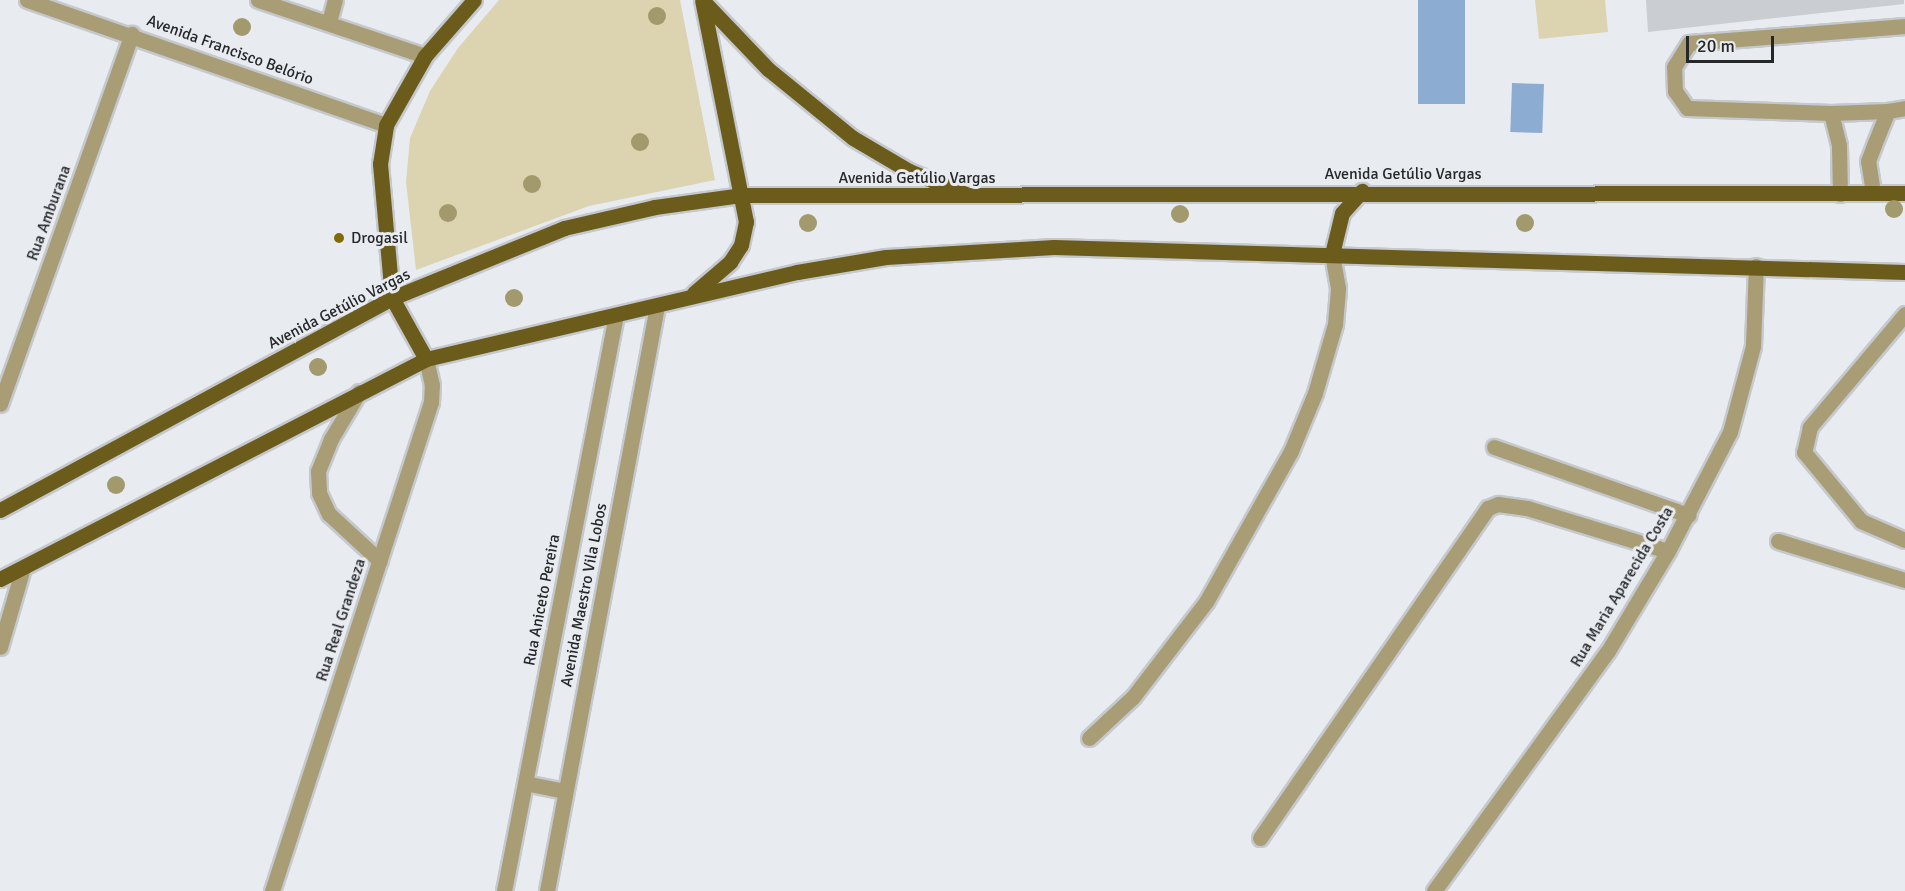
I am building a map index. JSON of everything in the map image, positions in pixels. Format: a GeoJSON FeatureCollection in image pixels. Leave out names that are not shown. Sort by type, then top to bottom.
{"type":"FeatureCollection","features":[{"type":"Feature","properties":{"kind":"main road"},"geometry":{"type":"LineString","coordinates":[[426,359],[392,298],[380,164],[386,125],[425,56],[474,0]]}},
{"type":"Feature","properties":{"kind":"main road"},"geometry":{"type":"LineString","coordinates":[[683,300],[718,276],[741,245],[746,222],[703,1]]}},
{"type":"Feature","properties":{"kind":"main road"},"geometry":{"type":"LineString","coordinates":[[703,1],[768,69],[854,138],[909,171],[974,197]]}},
{"type":"Feature","properties":{"kind":"main road"},"geometry":{"type":"LineString","coordinates":[[1332,254],[1342,213],[1362,191]]}},
{"type":"Feature","properties":{"kind":"main road","name":"Avenida Getúlio Vargas"},"geometry":{"type":"LineString","coordinates":[[0,510],[392,298],[564,228],[655,207],[742,195],[974,197],[1362,191],[1905,193]]}},
{"type":"Feature","properties":{"kind":"main road"},"geometry":{"type":"LineString","coordinates":[[0,579],[360,391],[426,359],[797,272],[886,257],[1054,247],[1905,272]]}},
{"type":"Feature","properties":{"kind":"street","name":"Avenida Francisco Belório"},"geometry":{"type":"LineString","coordinates":[[27,0],[132,34],[386,125]]}},
{"type":"Feature","properties":{"kind":"street"},"geometry":{"type":"LineString","coordinates":[[258,0],[425,56]]}},
{"type":"Feature","properties":{"kind":"street"},"geometry":{"type":"LineString","coordinates":[[329,22],[335,0]]}},
{"type":"Feature","properties":{"kind":"street"},"geometry":{"type":"LineString","coordinates":[[1905,26],[1689,44],[1674,67],[1675,91],[1687,108],[1831,112],[1888,111],[1905,108]]}},
{"type":"Feature","properties":{"kind":"street","name":"Rua Amburana"},"geometry":{"type":"LineString","coordinates":[[0,404],[132,34]]}},
{"type":"Feature","properties":{"kind":"street"},"geometry":{"type":"LineString","coordinates":[[1873,192],[1868,161],[1888,111]]}},
{"type":"Feature","properties":{"kind":"street"},"geometry":{"type":"LineString","coordinates":[[1831,112],[1839,145],[1840,194]]}},
{"type":"Feature","properties":{"kind":"street"},"geometry":{"type":"LineString","coordinates":[[1089,738],[1133,697],[1206,602],[1291,451],[1315,393],[1335,324],[1338,288],[1332,254]]}},
{"type":"Feature","properties":{"kind":"street","name":"Rua Maria Aparecida Costa"},"geometry":{"type":"LineString","coordinates":[[1434,891],[1608,651],[1688,515],[1730,432],[1753,346],[1756,267]]}},
{"type":"Feature","properties":{"kind":"street","name":"Avenida Maestro Vila Lobos"},"geometry":{"type":"LineString","coordinates":[[547,891],[657,306]]}},
{"type":"Feature","properties":{"kind":"street"},"geometry":{"type":"LineString","coordinates":[[1905,314],[1810,427],[1804,452],[1861,522],[1905,540]]}},
{"type":"Feature","properties":{"kind":"street","name":"Rua Aniceto Pereira"},"geometry":{"type":"LineString","coordinates":[[504,891],[616,315]]}},
{"type":"Feature","properties":{"kind":"street","name":"Rua Real Grandeza"},"geometry":{"type":"LineString","coordinates":[[272,891],[431,402],[431,375],[426,359]]}},
{"type":"Feature","properties":{"kind":"street"},"geometry":{"type":"LineString","coordinates":[[360,391],[322,460],[318,471],[319,493],[329,514],[380,561]]}},
{"type":"Feature","properties":{"kind":"street"},"geometry":{"type":"LineString","coordinates":[[1494,447],[1688,515]]}},
{"type":"Feature","properties":{"kind":"street"},"geometry":{"type":"LineString","coordinates":[[1260,838],[1488,508],[1498,504],[1527,508],[1668,551]]}},
{"type":"Feature","properties":{"kind":"street"},"geometry":{"type":"LineString","coordinates":[[1778,541],[1905,580]]}},
{"type":"Feature","properties":{"kind":"street"},"geometry":{"type":"LineString","coordinates":[[0,647],[23,568]]}},
{"type":"Feature","properties":{"kind":"street"},"geometry":{"type":"LineString","coordinates":[[525,783],[565,791]]}},
{"type":"Feature","properties":{"kind":"shaded area"},"geometry":{"type":"Polygon","coordinates":[[[499,0],[680,0],[715,180],[589,206],[416,270],[406,182],[410,138],[430,91],[458,48],[499,0]]]}},
{"type":"Feature","properties":{"kind":"shaded area"},"geometry":{"type":"Polygon","coordinates":[[[1535,0],[1605,0],[1608,32],[1539,39],[1535,0]]]}},
{"type":"Feature","properties":{"kind":"water"},"geometry":{"type":"Polygon","coordinates":[[[1418,0],[1465,0],[1465,104],[1418,104],[1418,0]]]}},
{"type":"Feature","properties":{"kind":"water"},"geometry":{"type":"Polygon","coordinates":[[[1512,83],[1544,84],[1542,133],[1510,132],[1512,83]]]}},
{"type":"Feature","properties":{"kind":"building"},"geometry":{"type":"Polygon","coordinates":[[[1646,0],[1904,0],[1904,4],[1648,32],[1646,0]]]}},
{"type":"Feature","properties":{"kind":"place","name":"Drogasil"},"geometry":{"type":"Point","coordinates":[339,238]}}]}
